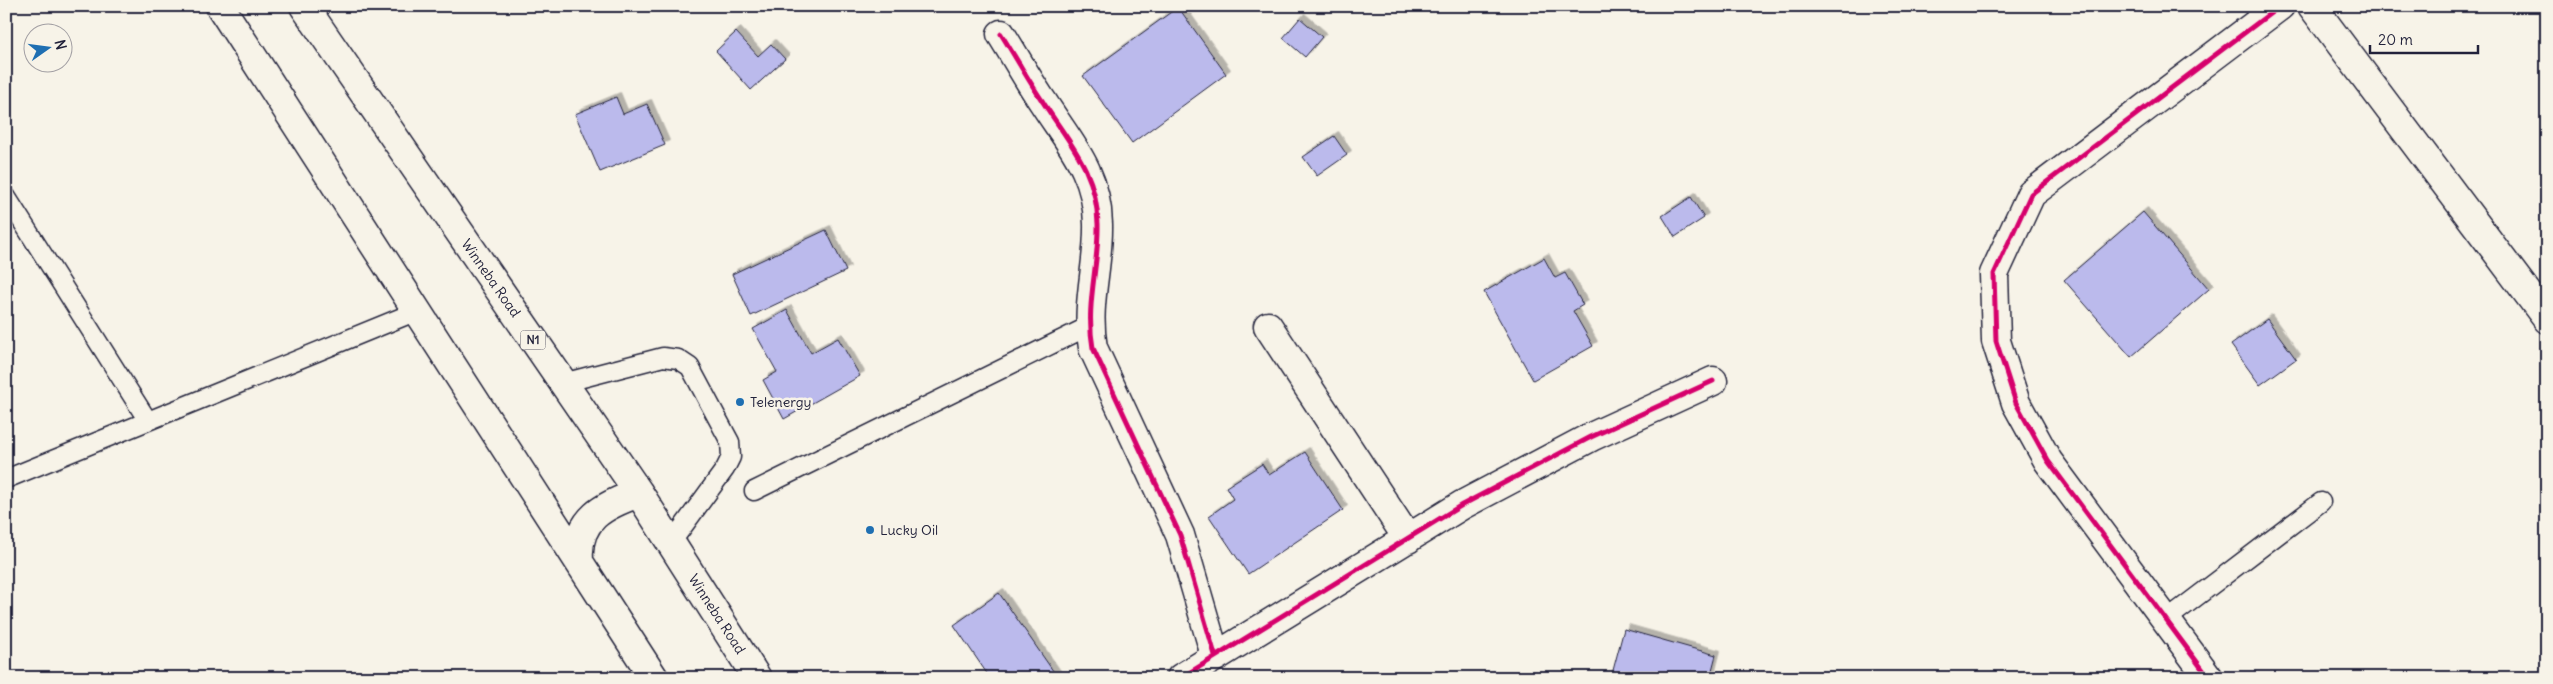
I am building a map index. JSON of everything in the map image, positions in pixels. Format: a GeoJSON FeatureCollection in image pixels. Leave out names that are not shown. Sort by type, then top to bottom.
{"type":"FeatureCollection","features":[{"type":"Feature","properties":{"kind":"main road"},"geometry":{"type":"LineString","coordinates":[[220,6],[654,678]]}},
{"type":"Feature","properties":{"kind":"main road","name":"Winneba Road"},"geometry":{"type":"LineString","coordinates":[[304,6],[639,493],[758,678]]}},
{"type":"Feature","properties":{"kind":"main road"},"geometry":{"type":"LineString","coordinates":[[2209,678],[2048,461],[2016,403],[1996,341],[1994,274],[2031,194],[2280,6]]}},
{"type":"Feature","properties":{"kind":"main road"},"geometry":{"type":"LineString","coordinates":[[2312,6],[2547,320]]}},
{"type":"Feature","properties":{"kind":"main road"},"geometry":{"type":"LineString","coordinates":[[1001,34],[1043,103],[1074,145],[1089,175],[1098,223],[1089,326],[1093,348],[1180,534],[1215,655]]}},
{"type":"Feature","properties":{"kind":"main road"},"geometry":{"type":"LineString","coordinates":[[1268,326],[1408,539]]}},
{"type":"Feature","properties":{"kind":"main road"},"geometry":{"type":"LineString","coordinates":[[1181,678],[1215,655],[1462,505],[1557,455],[1712,381]]}},
{"type":"Feature","properties":{"kind":"main road"},"geometry":{"type":"LineString","coordinates":[[579,560],[578,543],[584,529],[593,516],[610,505],[639,493]]}},
{"type":"Feature","properties":{"kind":"lane"},"geometry":{"type":"LineString","coordinates":[[6,196],[148,421]]}},
{"type":"Feature","properties":{"kind":"lane"},"geometry":{"type":"LineString","coordinates":[[6,479],[417,311]]}},
{"type":"Feature","properties":{"kind":"lane"},"geometry":{"type":"LineString","coordinates":[[754,491],[1089,326]]}},
{"type":"Feature","properties":{"kind":"lane"},"geometry":{"type":"LineString","coordinates":[[563,383],[662,357],[678,359],[690,367],[730,442],[731,457],[725,469],[671,542]]}},
{"type":"Feature","properties":{"kind":"lane"},"geometry":{"type":"LineString","coordinates":[[2166,620],[2321,502]]}},
{"type":"Feature","properties":{"kind":"building"},"geometry":{"type":"Polygon","coordinates":[[[1178,7],[1226,74],[1132,143],[1083,76],[1178,7]]]}},
{"type":"Feature","properties":{"kind":"building"},"geometry":{"type":"Polygon","coordinates":[[[1300,18],[1322,37],[1305,57],[1283,38],[1300,18]]]}},
{"type":"Feature","properties":{"kind":"building"},"geometry":{"type":"Polygon","coordinates":[[[736,32],[758,56],[771,44],[785,59],[751,90],[716,51],[736,32]]]}},
{"type":"Feature","properties":{"kind":"building"},"geometry":{"type":"Polygon","coordinates":[[[616,97],[623,114],[647,104],[665,145],[600,172],[575,114],[616,97]]]}},
{"type":"Feature","properties":{"kind":"building"},"geometry":{"type":"Polygon","coordinates":[[[1334,136],[1347,155],[1317,176],[1303,157],[1334,136]]]}},
{"type":"Feature","properties":{"kind":"building"},"geometry":{"type":"Polygon","coordinates":[[[1691,197],[1704,218],[1675,237],[1662,216],[1691,197]]]}},
{"type":"Feature","properties":{"kind":"building"},"geometry":{"type":"Polygon","coordinates":[[[2143,212],[2209,289],[2131,357],[2064,280],[2143,212]]]}},
{"type":"Feature","properties":{"kind":"building"},"geometry":{"type":"Polygon","coordinates":[[[826,230],[846,271],[751,316],[732,274],[826,230]]]}},
{"type":"Feature","properties":{"kind":"building"},"geometry":{"type":"Polygon","coordinates":[[[1544,258],[1555,278],[1565,273],[1583,305],[1573,311],[1593,346],[1533,380],[1484,292],[1544,258]]]}},
{"type":"Feature","properties":{"kind":"building"},"geometry":{"type":"Polygon","coordinates":[[[787,310],[811,353],[838,338],[860,376],[784,419],[763,380],[777,372],[753,329],[787,310]]]}},
{"type":"Feature","properties":{"kind":"building"},"geometry":{"type":"Polygon","coordinates":[[[2267,319],[2296,359],[2260,385],[2231,345],[2267,319]]]}},
{"type":"Feature","properties":{"kind":"building"},"geometry":{"type":"Polygon","coordinates":[[[1305,452],[1343,510],[1248,574],[1209,516],[1233,499],[1226,487],[1262,464],[1269,475],[1305,452]]]}},
{"type":"Feature","properties":{"kind":"building"},"geometry":{"type":"Polygon","coordinates":[[[999,593],[1058,678],[990,678],[954,625],[999,593]]]}},
{"type":"Feature","properties":{"kind":"building"},"geometry":{"type":"Polygon","coordinates":[[[1624,629],[1716,655],[1710,678],[1611,678],[1624,629]]]}},
{"type":"Feature","properties":{"kind":"cycle path"},"geometry":{"type":"LineString","coordinates":[[2209,678],[2048,461],[2016,403],[1996,341],[1994,274],[2031,194],[2280,6]]}},
{"type":"Feature","properties":{"kind":"cycle path"},"geometry":{"type":"LineString","coordinates":[[1001,34],[1080,158],[1093,188],[1098,224],[1097,255],[1091,301],[1093,348],[1180,535],[1215,655]]}},
{"type":"Feature","properties":{"kind":"cycle path"},"geometry":{"type":"LineString","coordinates":[[1181,678],[1462,505],[1591,437],[1713,381]]}},
{"type":"Feature","properties":{"kind":"place","name":"Telenergy"},"geometry":{"type":"Point","coordinates":[740,402]}},
{"type":"Feature","properties":{"kind":"place","name":"Lucky Oil"},"geometry":{"type":"Point","coordinates":[870,530]}}]}
